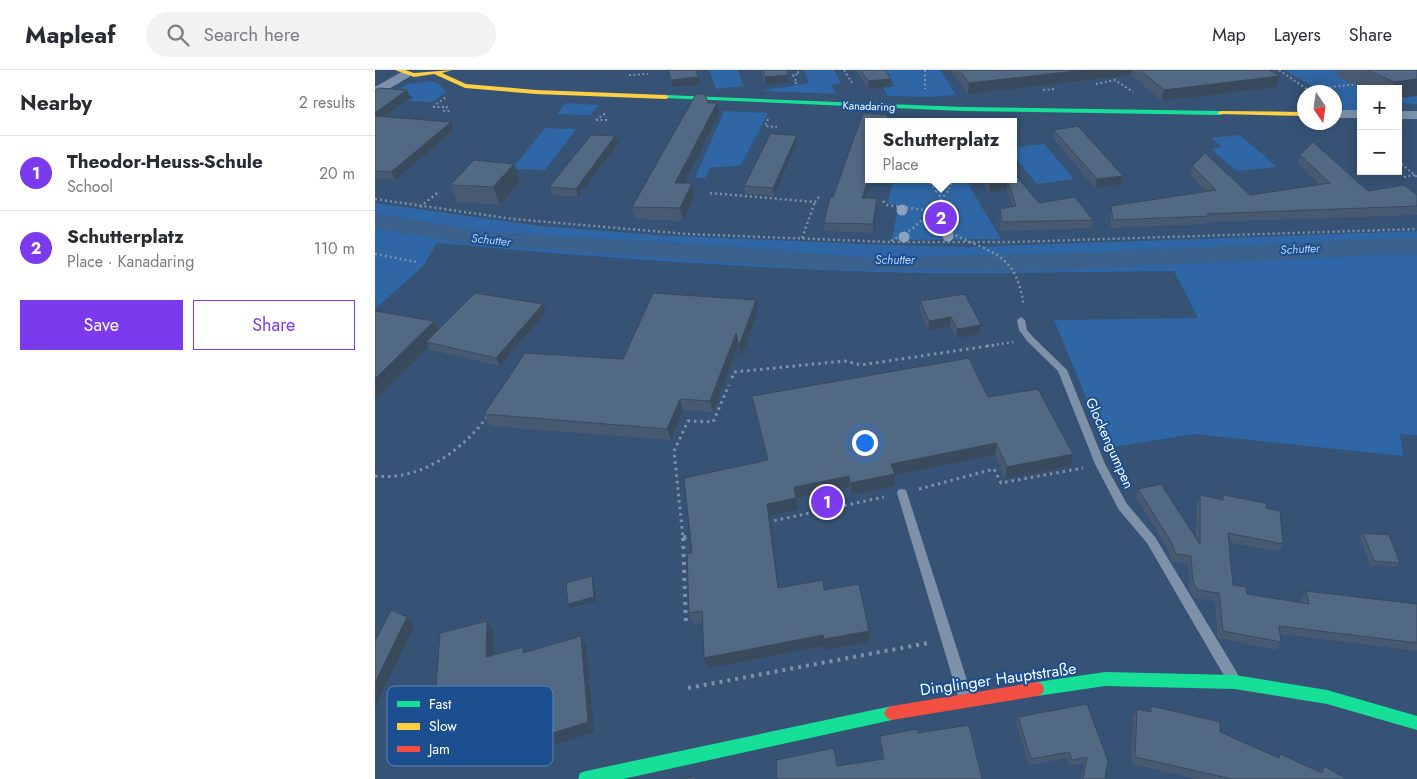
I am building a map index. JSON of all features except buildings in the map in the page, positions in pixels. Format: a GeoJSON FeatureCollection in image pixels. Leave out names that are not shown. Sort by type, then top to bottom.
{"type":"FeatureCollection","features":[{"type":"Feature","properties":{"kind":"street"},"geometry":{"type":"LineString","coordinates":[[375,93],[402,72],[437,73],[449,70]]}},
{"type":"Feature","properties":{"kind":"street","name":"Kanadaring"},"geometry":{"type":"LineString","coordinates":[[437,73],[465,86],[545,92],[963,109],[1297,114]]}},
{"type":"Feature","properties":{"kind":"street"},"geometry":{"type":"LineString","coordinates":[[1342,114],[1357,114]]}},
{"type":"Feature","properties":{"kind":"street"},"geometry":{"type":"LineString","coordinates":[[1402,115],[1417,115]]}},
{"type":"Feature","properties":{"kind":"street","name":"Dinglinger Hauptstraße"},"geometry":{"type":"LineString","coordinates":[[586,779],[913,708],[1105,680],[1235,682],[1327,697],[1417,723]]}},
{"type":"Feature","properties":{"kind":"lane","name":"Glockengumpen"},"geometry":{"type":"LineString","coordinates":[[1021,320],[1026,335],[1062,370],[1100,464],[1123,507],[1151,540],[1235,682]]}},
{"type":"Feature","properties":{"kind":"lane"},"geometry":{"type":"LineString","coordinates":[[902,493],[966,699]]}},
{"type":"Feature","properties":{"kind":"path"},"geometry":{"type":"LineString","coordinates":[[844,70],[852,82]]}},
{"type":"Feature","properties":{"kind":"path"},"geometry":{"type":"LineString","coordinates":[[1279,70],[1300,85]]}},
{"type":"Feature","properties":{"kind":"path"},"geometry":{"type":"LineString","coordinates":[[1096,84],[1115,80]]}},
{"type":"Feature","properties":{"kind":"path"},"geometry":{"type":"LineString","coordinates":[[1342,86],[1361,84]]}},
{"type":"Feature","properties":{"kind":"path"},"geometry":{"type":"LineString","coordinates":[[450,93],[433,106],[447,107],[444,111],[450,111]]}},
{"type":"Feature","properties":{"kind":"path"},"geometry":{"type":"LineString","coordinates":[[596,120],[607,120]]}},
{"type":"Feature","properties":{"kind":"path"},"geometry":{"type":"LineString","coordinates":[[765,126],[777,127]]}},
{"type":"Feature","properties":{"kind":"path"},"geometry":{"type":"LineString","coordinates":[[1402,164],[1416,176]]}},
{"type":"Feature","properties":{"kind":"path"},"geometry":{"type":"LineString","coordinates":[[1405,177],[1416,176]]}},
{"type":"Feature","properties":{"kind":"path"},"geometry":{"type":"LineString","coordinates":[[930,183],[942,199]]}},
{"type":"Feature","properties":{"kind":"path"},"geometry":{"type":"LineString","coordinates":[[890,242],[912,229],[932,211],[952,183]]}},
{"type":"Feature","properties":{"kind":"path"},"geometry":{"type":"LineString","coordinates":[[710,193],[712,195],[815,202]]}},
{"type":"Feature","properties":{"kind":"path"},"geometry":{"type":"LineString","coordinates":[[420,207],[437,194]]}},
{"type":"Feature","properties":{"kind":"path"},"geometry":{"type":"LineString","coordinates":[[802,238],[815,202],[819,198]]}},
{"type":"Feature","properties":{"kind":"path"},"geometry":{"type":"LineString","coordinates":[[375,199],[513,219],[687,234],[890,242],[973,242],[1417,229]]}},
{"type":"Feature","properties":{"kind":"path"},"geometry":{"type":"LineString","coordinates":[[883,201],[887,205],[932,211]]}},
{"type":"Feature","properties":{"kind":"path"},"geometry":{"type":"LineString","coordinates":[[932,211],[934,218],[944,228],[973,242],[1010,264],[1016,275],[1024,300],[1021,320]]}},
{"type":"Feature","properties":{"kind":"path"},"geometry":{"type":"LineString","coordinates":[[375,254],[417,262]]}},
{"type":"Feature","properties":{"kind":"path"},"geometry":{"type":"LineString","coordinates":[[732,378],[734,372],[845,361],[861,365],[1014,342]]}},
{"type":"Feature","properties":{"kind":"path"},"geometry":{"type":"LineString","coordinates":[[686,625],[683,538],[674,451],[688,421],[713,422],[729,385]]}},
{"type":"Feature","properties":{"kind":"path"},"geometry":{"type":"LineString","coordinates":[[375,476],[404,476],[450,453],[478,431],[494,408]]}},
{"type":"Feature","properties":{"kind":"path"},"geometry":{"type":"LineString","coordinates":[[765,522],[902,493],[994,469],[1001,483],[1076,469]]}},
{"type":"Feature","properties":{"kind":"path"},"geometry":{"type":"LineString","coordinates":[[683,538],[699,537]]}},
{"type":"Feature","properties":{"kind":"path"},"geometry":{"type":"LineString","coordinates":[[688,688],[947,639]]}},
{"type":"Feature","properties":{"kind":"shaded area"},"geometry":{"type":"Polygon","coordinates":[[[709,70],[738,70],[743,86],[716,89],[709,70]]]}},
{"type":"Feature","properties":{"kind":"shaded area"},"geometry":{"type":"Polygon","coordinates":[[[804,70],[834,70],[841,83],[831,85],[836,94],[761,91],[809,83],[804,70]]]}},
{"type":"Feature","properties":{"kind":"shaded area"},"geometry":{"type":"Polygon","coordinates":[[[885,70],[940,70],[956,95],[930,97],[888,96],[883,88],[895,86],[885,70]]]}},
{"type":"Feature","properties":{"kind":"shaded area"},"geometry":{"type":"Polygon","coordinates":[[[1285,70],[1417,70],[1417,104],[1402,103],[1402,85],[1357,85],[1357,110],[1345,110],[1342,108],[1342,85],[1310,85],[1285,70]]]}},
{"type":"Feature","properties":{"kind":"shaded area"},"geometry":{"type":"Polygon","coordinates":[[[430,81],[439,84],[446,92],[432,102],[410,101],[414,96],[388,95],[408,84],[430,81]]]}},
{"type":"Feature","properties":{"kind":"shaded area"},"geometry":{"type":"Polygon","coordinates":[[[566,103],[599,105],[590,115],[557,114],[566,103]]]}},
{"type":"Feature","properties":{"kind":"shaded area"},"geometry":{"type":"Polygon","coordinates":[[[724,111],[768,113],[741,165],[710,168],[705,178],[695,178],[724,111]]]}},
{"type":"Feature","properties":{"kind":"shaded area"},"geometry":{"type":"Polygon","coordinates":[[[545,128],[576,129],[545,170],[512,169],[545,128]]]}},
{"type":"Feature","properties":{"kind":"shaded area"},"geometry":{"type":"Polygon","coordinates":[[[1240,135],[1277,167],[1237,171],[1211,149],[1222,147],[1211,138],[1240,135]]]}},
{"type":"Feature","properties":{"kind":"shaded area"},"geometry":{"type":"Polygon","coordinates":[[[1044,144],[1074,179],[1037,184],[1017,160],[1017,147],[1044,144]]]}},
{"type":"Feature","properties":{"kind":"shaded area"},"geometry":{"type":"Polygon","coordinates":[[[892,183],[967,183],[1001,239],[892,240],[898,205],[888,204],[892,183]]]}},
{"type":"Feature","properties":{"kind":"shaded area"},"geometry":{"type":"Polygon","coordinates":[[[375,203],[541,226],[657,235],[888,245],[970,247],[1417,231],[1417,238],[1095,253],[868,258],[719,246],[495,233],[375,214],[375,203]]]}},
{"type":"Feature","properties":{"kind":"shaded area"},"geometry":{"type":"Polygon","coordinates":[[[375,228],[474,244],[1008,271],[1371,255],[1417,255],[1417,435],[1400,434],[1403,456],[1194,434],[1107,448],[1054,320],[1198,318],[1174,271],[875,272],[656,260],[437,243],[423,266],[375,309],[375,228]]]}},
{"type":"Feature","properties":{"kind":"water","name":"Schutter"},"geometry":{"type":"Polygon","coordinates":[[[375,214],[495,233],[719,246],[868,258],[1095,253],[1395,238],[1417,238],[1417,255],[1371,255],[1033,271],[822,269],[474,244],[375,228],[375,214]]]}},
{"type":"Feature","properties":{"kind":"traffic: fast"},"geometry":{"type":"LineString","coordinates":[[666,97],[963,109],[1221,113]]}},
{"type":"Feature","properties":{"kind":"traffic: fast"},"geometry":{"type":"LineString","coordinates":[[1037,689],[1105,679],[1235,682],[1327,697],[1417,723]]}},
{"type":"Feature","properties":{"kind":"traffic: fast"},"geometry":{"type":"LineString","coordinates":[[586,779],[892,713]]}},
{"type":"Feature","properties":{"kind":"traffic: slow"},"geometry":{"type":"LineString","coordinates":[[398,70],[414,75],[449,70]]}},
{"type":"Feature","properties":{"kind":"traffic: slow"},"geometry":{"type":"LineString","coordinates":[[437,73],[465,86],[536,92],[666,97]]}},
{"type":"Feature","properties":{"kind":"traffic: slow"},"geometry":{"type":"LineString","coordinates":[[1221,113],[1297,114]]}},
{"type":"Feature","properties":{"kind":"traffic: jam"},"geometry":{"type":"LineString","coordinates":[[892,713],[1037,689]]}},
{"type":"Feature","properties":{"kind":"place","name":"Schutterplatz"},"geometry":{"type":"Point","coordinates":[941,218]}},
{"type":"Feature","properties":{"kind":"place","name":"Theodor-Heuss-Schule"},"geometry":{"type":"Point","coordinates":[827,502]}}]}
